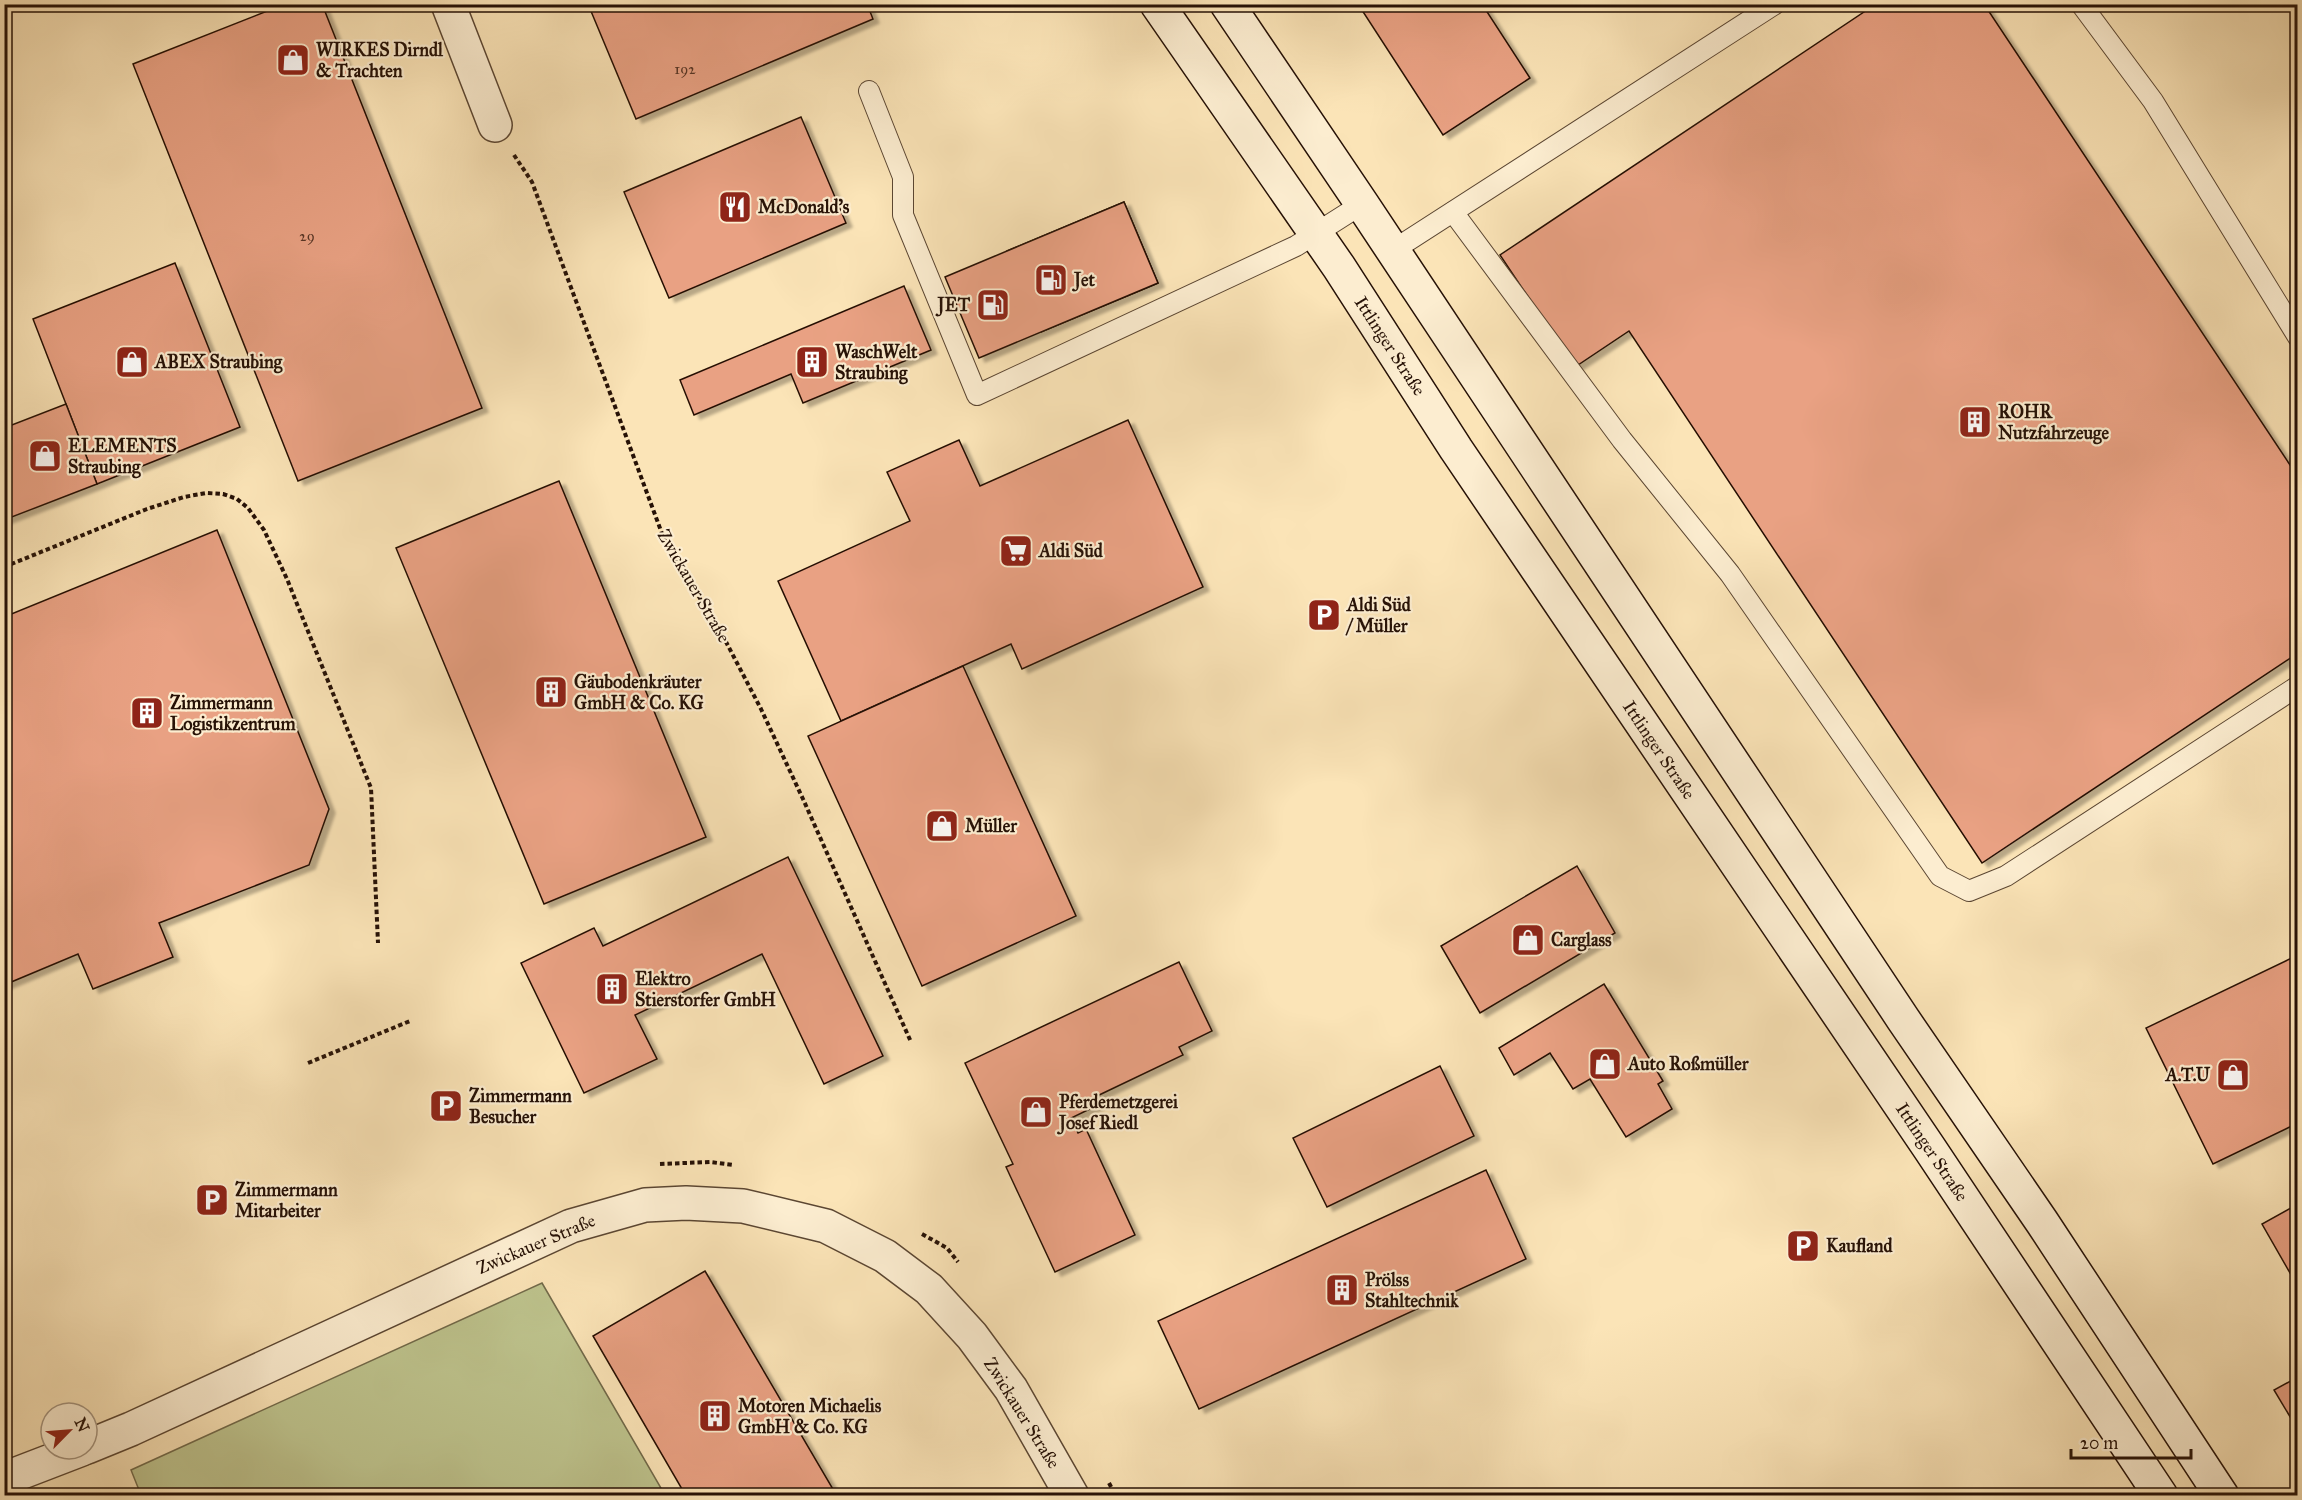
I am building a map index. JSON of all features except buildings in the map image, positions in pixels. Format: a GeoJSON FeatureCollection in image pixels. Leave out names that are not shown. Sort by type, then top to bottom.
{"type":"FeatureCollection","features":[{"type":"Feature","properties":{"kind":"street"},"geometry":{"type":"LineString","coordinates":[[448,4],[495,124]]}},
{"type":"Feature","properties":{"kind":"street","name":"Ittlinger Straße"},"geometry":{"type":"LineString","coordinates":[[1157,4],[1316,234],[1456,448],[1930,1149],[2161,1496]]}},
{"type":"Feature","properties":{"kind":"street"},"geometry":{"type":"LineString","coordinates":[[1227,4],[1890,999],[2042,1222],[2222,1496]]}},
{"type":"Feature","properties":{"kind":"street","name":"Zwickauer Straße"},"geometry":{"type":"LineString","coordinates":[[99,1442],[572,1226],[645,1205],[709,1204],[743,1206],[826,1226],[885,1256],[929,1289],[972,1336],[1011,1389],[1072,1496]]}},
{"type":"Feature","properties":{"kind":"street"},"geometry":{"type":"LineString","coordinates":[[4,1479],[51,1461]]}},
{"type":"Feature","properties":{"kind":"lane"},"geometry":{"type":"LineString","coordinates":[[1392,251],[1775,4]]}},
{"type":"Feature","properties":{"kind":"lane"},"geometry":{"type":"LineString","coordinates":[[2081,4],[2153,101],[2298,337]]}},
{"type":"Feature","properties":{"kind":"lane"},"geometry":{"type":"LineString","coordinates":[[868,91],[903,177],[903,215],[977,395],[1296,246],[1362,204]]}},
{"type":"Feature","properties":{"kind":"lane"},"geometry":{"type":"LineString","coordinates":[[1453,212],[1622,440],[1730,574],[1940,876],[1969,891],[2006,876],[2298,686]]}},
{"type":"Feature","properties":{"kind":"path","name":"Zwickauer Straße"},"geometry":{"type":"LineString","coordinates":[[495,124],[532,183],[664,539],[707,609],[761,709],[911,1042]]}},
{"type":"Feature","properties":{"kind":"path"},"geometry":{"type":"LineString","coordinates":[[4,567],[147,509],[184,497],[206,493],[223,494],[237,499],[248,508],[264,530],[287,579],[371,788],[378,943]]}},
{"type":"Feature","properties":{"kind":"path"},"geometry":{"type":"LineString","coordinates":[[308,1063],[410,1021]]}},
{"type":"Feature","properties":{"kind":"path"},"geometry":{"type":"LineString","coordinates":[[657,1165],[676,1162],[710,1162],[736,1166]]}},
{"type":"Feature","properties":{"kind":"path"},"geometry":{"type":"LineString","coordinates":[[918,1232],[947,1248],[961,1265]]}},
{"type":"Feature","properties":{"kind":"path"},"geometry":{"type":"LineString","coordinates":[[1104,1475],[1116,1496]]}},
{"type":"Feature","properties":{"kind":"green space"},"geometry":{"type":"Polygon","coordinates":[[[542,1283],[665,1495],[141,1495],[131,1470],[542,1283]]]}},
{"type":"Feature","properties":{"kind":"place","name":"WIRKES Dirndl & Trachten"},"geometry":{"type":"Point","coordinates":[293,60]}},
{"type":"Feature","properties":{"kind":"place","name":"McDonald's"},"geometry":{"type":"Point","coordinates":[735,207]}},
{"type":"Feature","properties":{"kind":"place","name":"Jet"},"geometry":{"type":"Point","coordinates":[1051,280]}},
{"type":"Feature","properties":{"kind":"place","name":"JET"},"geometry":{"type":"Point","coordinates":[993,305]}},
{"type":"Feature","properties":{"kind":"place","name":"ABEX Straubing"},"geometry":{"type":"Point","coordinates":[132,362]}},
{"type":"Feature","properties":{"kind":"place","name":"WaschWelt Straubing"},"geometry":{"type":"Point","coordinates":[812,362]}},
{"type":"Feature","properties":{"kind":"place","name":"ROHR Nutzfahrzeuge"},"geometry":{"type":"Point","coordinates":[1975,422]}},
{"type":"Feature","properties":{"kind":"place","name":"ELEMENTS Straubing"},"geometry":{"type":"Point","coordinates":[45,456]}},
{"type":"Feature","properties":{"kind":"place","name":"Aldi Süd"},"geometry":{"type":"Point","coordinates":[1016,551]}},
{"type":"Feature","properties":{"kind":"place","name":"Aldi Süd / Müller"},"geometry":{"type":"Point","coordinates":[1324,615]}},
{"type":"Feature","properties":{"kind":"place","name":"Gäubodenkräuter GmbH & Co. KG"},"geometry":{"type":"Point","coordinates":[551,692]}},
{"type":"Feature","properties":{"kind":"place","name":"Zimmermann Logistikzentrum"},"geometry":{"type":"Point","coordinates":[147,713]}},
{"type":"Feature","properties":{"kind":"place","name":"Müller"},"geometry":{"type":"Point","coordinates":[942,826]}},
{"type":"Feature","properties":{"kind":"place","name":"Carglass"},"geometry":{"type":"Point","coordinates":[1528,940]}},
{"type":"Feature","properties":{"kind":"place","name":"Elektro Stierstorfer GmbH"},"geometry":{"type":"Point","coordinates":[612,989]}},
{"type":"Feature","properties":{"kind":"place","name":"Auto Roßmüller"},"geometry":{"type":"Point","coordinates":[1605,1064]}},
{"type":"Feature","properties":{"kind":"place","name":"A.T.U"},"geometry":{"type":"Point","coordinates":[2233,1075]}},
{"type":"Feature","properties":{"kind":"place","name":"Zimmermann Besucher"},"geometry":{"type":"Point","coordinates":[446,1106]}},
{"type":"Feature","properties":{"kind":"place","name":"Pferdemetzgerei Josef Riedl"},"geometry":{"type":"Point","coordinates":[1036,1112]}},
{"type":"Feature","properties":{"kind":"place","name":"Zimmermann Mitarbeiter"},"geometry":{"type":"Point","coordinates":[212,1200]}},
{"type":"Feature","properties":{"kind":"place","name":"Kaufland"},"geometry":{"type":"Point","coordinates":[1803,1246]}},
{"type":"Feature","properties":{"kind":"place","name":"Prölss Stahltechnik"},"geometry":{"type":"Point","coordinates":[1342,1290]}},
{"type":"Feature","properties":{"kind":"place","name":"Motoren Michaelis GmbH & Co. KG"},"geometry":{"type":"Point","coordinates":[715,1416]}}]}
